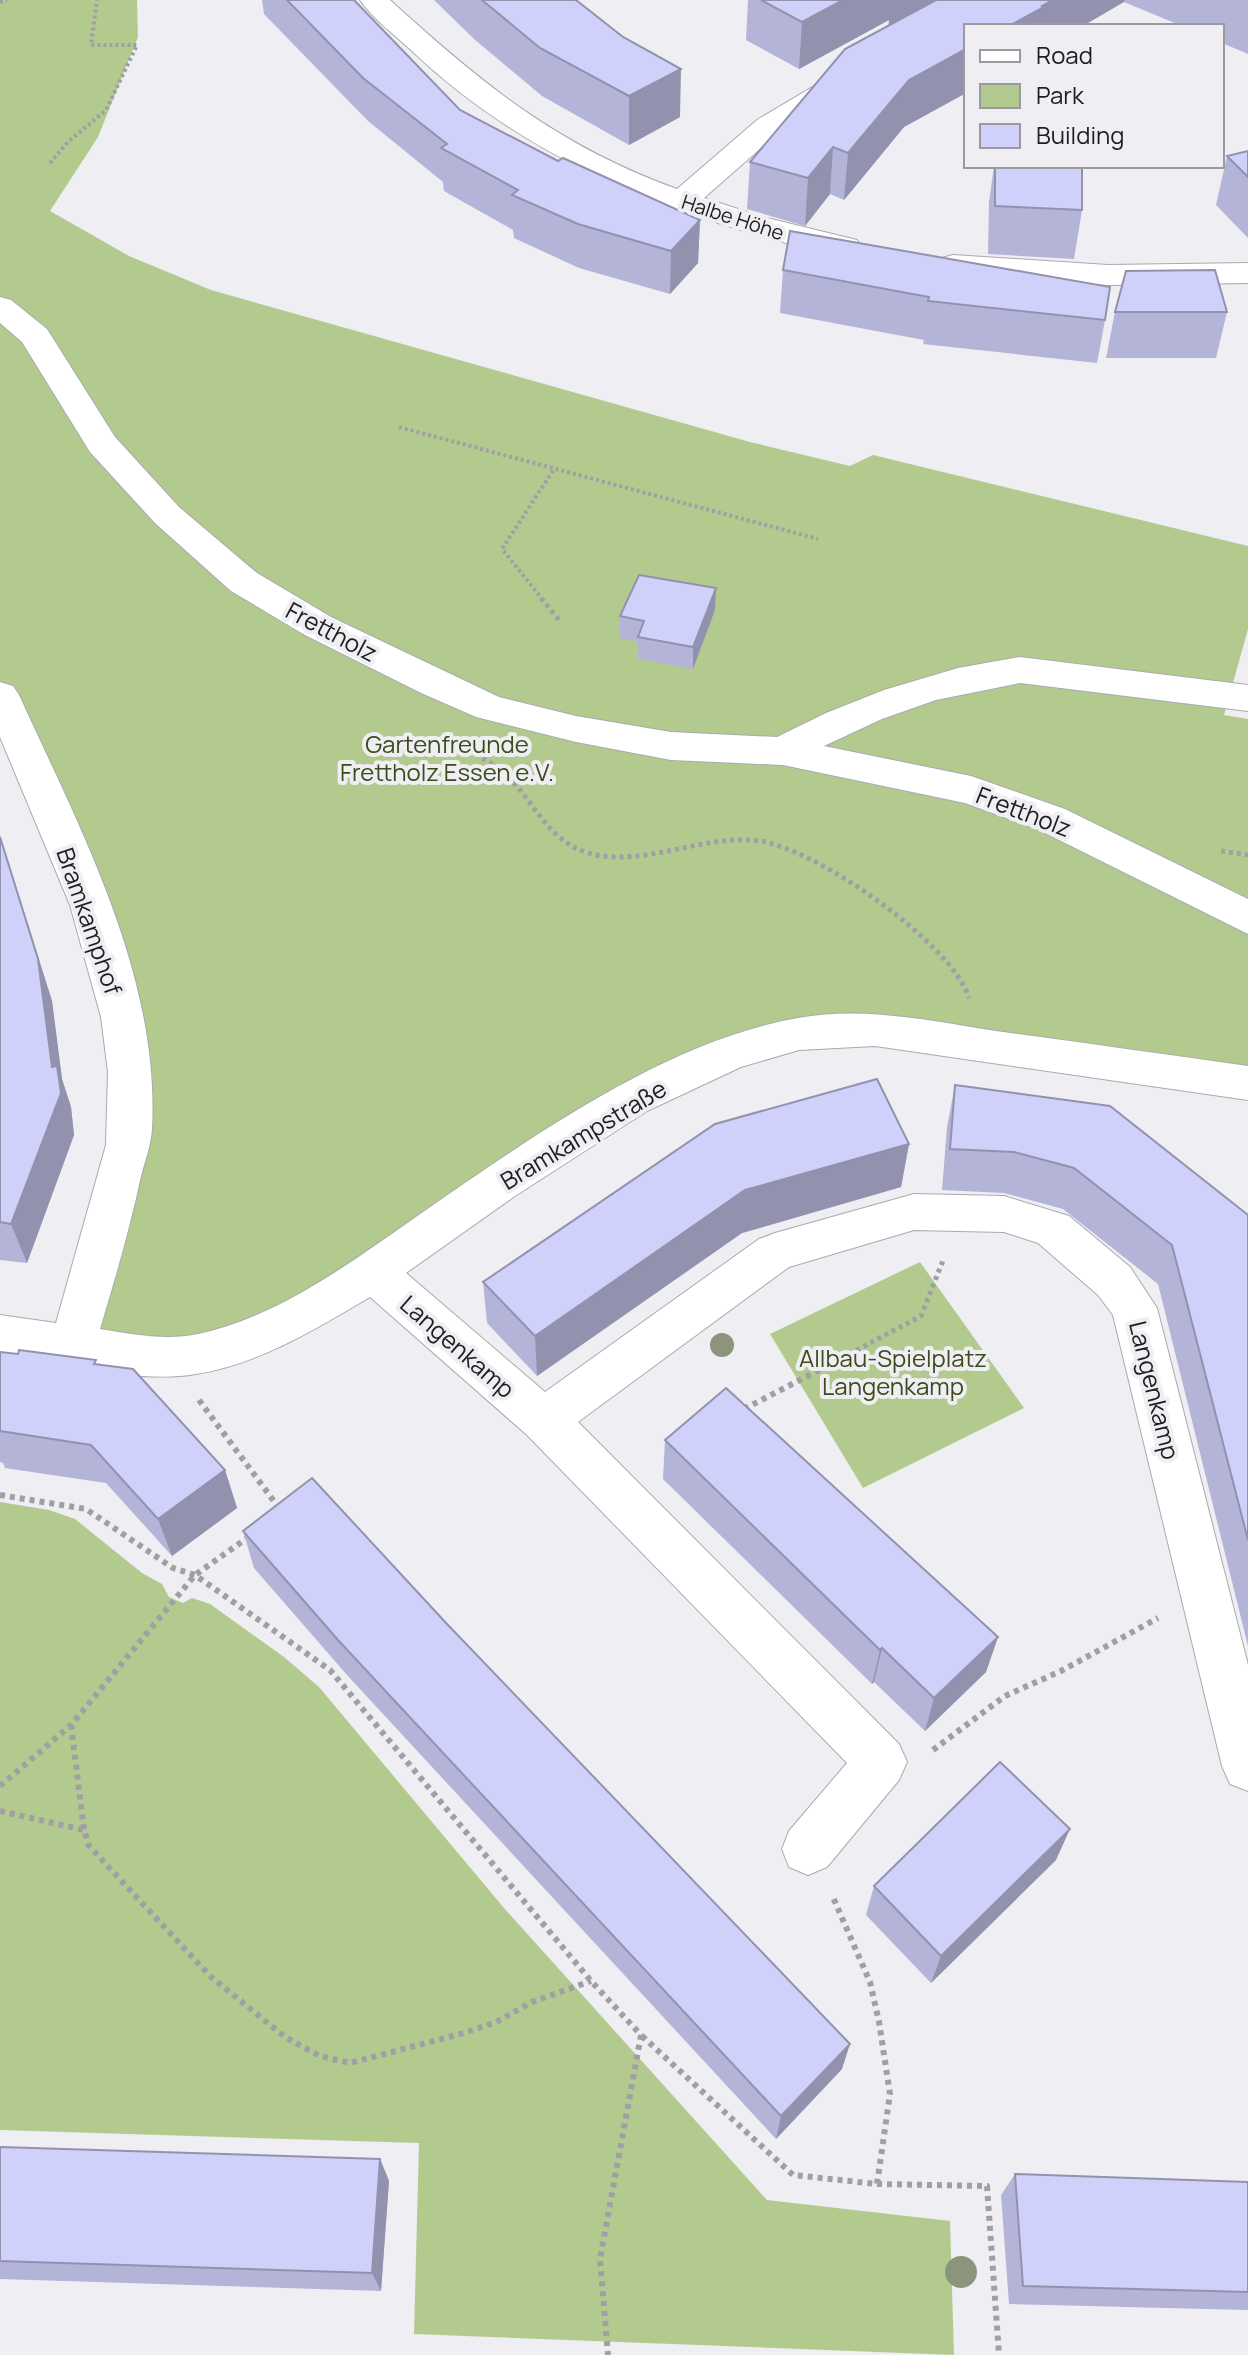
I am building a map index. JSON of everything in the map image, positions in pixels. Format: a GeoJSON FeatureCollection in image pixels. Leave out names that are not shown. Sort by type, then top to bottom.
{"type":"FeatureCollection","features":[{"type":"Feature","properties":{"kind":"street","name":"Halbe Höhe"},"geometry":{"type":"LineString","coordinates":[[374,0],[485,100],[541,137],[600,167],[682,201],[769,230],[871,253]]}},
{"type":"Feature","properties":{"kind":"street"},"geometry":{"type":"LineString","coordinates":[[682,201],[768,126],[877,62]]}},
{"type":"Feature","properties":{"kind":"street"},"geometry":{"type":"LineString","coordinates":[[926,261],[1108,275],[1248,273]]}},
{"type":"Feature","properties":{"kind":"street","name":"Frettholz"},"geometry":{"type":"LineString","coordinates":[[0,307],[35,336],[102,444],[167,515],[244,582],[318,626],[434,684],[489,708],[576,729],[671,746],[783,751],[971,790],[1051,819],[1221,902],[1248,919]]}},
{"type":"Feature","properties":{"kind":"street","name":"Frettholz"},"geometry":{"type":"LineString","coordinates":[[783,751],[860,712],[945,684],[985,674],[1020,670],[1248,698]]}},
{"type":"Feature","properties":{"kind":"street","name":"Bramkamphof"},"geometry":{"type":"LineString","coordinates":[[0,695],[53,814],[106,954],[127,1042],[130,1128],[107,1236],[72,1344]]}},
{"type":"Feature","properties":{"kind":"street","name":"Bramkampstraße"},"geometry":{"type":"LineString","coordinates":[[0,1335],[145,1356],[194,1355],[235,1345],[291,1320],[373,1272],[499,1183],[632,1099],[729,1054],[799,1034],[875,1030],[1248,1083]]}},
{"type":"Feature","properties":{"kind":"street","name":"Langenkamp"},"geometry":{"type":"LineString","coordinates":[[544,1420],[775,1252],[914,1212],[1004,1214],[1053,1229],[1114,1281],[1134,1308],[1248,1766]]}},
{"type":"Feature","properties":{"kind":"street","name":"Langenkamp"},"geometry":{"type":"LineString","coordinates":[[373,1272],[544,1420],[881,1762]]}},
{"type":"Feature","properties":{"kind":"street"},"geometry":{"type":"LineString","coordinates":[[808,1849],[881,1762]]}},
{"type":"Feature","properties":{"kind":"path"},"geometry":{"type":"LineString","coordinates":[[0,2],[7,0]]}},
{"type":"Feature","properties":{"kind":"path"},"geometry":{"type":"LineString","coordinates":[[50,163],[64,143],[102,115],[121,83],[137,45],[91,45],[97,0]]}},
{"type":"Feature","properties":{"kind":"path"},"geometry":{"type":"LineString","coordinates":[[399,427],[818,539]]}},
{"type":"Feature","properties":{"kind":"path"},"geometry":{"type":"LineString","coordinates":[[554,469],[502,549],[560,621]]}},
{"type":"Feature","properties":{"kind":"path"},"geometry":{"type":"LineString","coordinates":[[434,684],[434,698],[443,721],[467,749],[504,773],[532,810],[556,833],[582,851],[637,858],[715,842],[760,841],[783,847],[855,888],[932,943],[969,993],[974,1046]]}},
{"type":"Feature","properties":{"kind":"path"},"geometry":{"type":"LineString","coordinates":[[734,1414],[921,1316],[963,1213]]}},
{"type":"Feature","properties":{"kind":"path"},"geometry":{"type":"LineString","coordinates":[[194,1355],[200,1402],[282,1512]]}},
{"type":"Feature","properties":{"kind":"path"},"geometry":{"type":"LineString","coordinates":[[0,1495],[86,1509],[173,1568],[195,1575],[330,1670],[591,1981],[641,2035],[793,2175],[877,2184],[987,2186],[999,2355]]}},
{"type":"Feature","properties":{"kind":"path"},"geometry":{"type":"LineString","coordinates":[[0,1786],[71,1725],[195,1575],[257,1530]]}},
{"type":"Feature","properties":{"kind":"path"},"geometry":{"type":"LineString","coordinates":[[881,1762],[923,1758],[1005,1696],[1061,1671],[1163,1615],[1210,1610]]}},
{"type":"Feature","properties":{"kind":"path"},"geometry":{"type":"LineString","coordinates":[[71,1725],[84,1830],[89,1846],[163,1933],[287,2038],[334,2063],[350,2063],[464,2033],[496,2022],[532,2002],[591,1981]]}},
{"type":"Feature","properties":{"kind":"path"},"geometry":{"type":"LineString","coordinates":[[0,1811],[84,1830]]}},
{"type":"Feature","properties":{"kind":"path"},"geometry":{"type":"LineString","coordinates":[[808,1849],[870,1982],[879,2022],[890,2094],[877,2184]]}},
{"type":"Feature","properties":{"kind":"path"},"geometry":{"type":"LineString","coordinates":[[608,2355],[600,2259],[641,2035]]}},
{"type":"Feature","properties":{"kind":"green space","name":"Gartenfreunde Frettholz Essen e.V."},"geometry":{"type":"Polygon","coordinates":[[[0,0],[137,0],[138,37],[98,137],[50,211],[129,256],[211,290],[750,442],[850,466],[873,455],[1248,546],[1248,629],[1224,715],[1248,719],[1248,1080],[966,1039],[725,1052],[230,1341],[78,1338],[131,1039],[0,687],[0,0]]]}},
{"type":"Feature","properties":{"kind":"green space","name":"Allbau-Spielplatz Langenkamp"},"geometry":{"type":"Polygon","coordinates":[[[920,1262],[1024,1408],[863,1488],[770,1334],[920,1262]]]}},
{"type":"Feature","properties":{"kind":"green space"},"geometry":{"type":"Polygon","coordinates":[[[0,1502],[49,1510],[75,1519],[142,1573],[162,1584],[169,1597],[183,1603],[192,1598],[210,1604],[284,1657],[319,1687],[504,1908],[767,2200],[950,2221],[954,2355],[414,2334],[419,2143],[0,2130],[0,1502]]]}},
{"type":"Feature","properties":{"kind":"building"},"geometry":{"type":"Polygon","coordinates":[[[287,0],[354,0],[460,110],[558,161],[563,158],[700,220],[671,251],[578,224],[512,195],[518,190],[441,148],[447,144],[363,78],[287,0]]]}},
{"type":"Feature","properties":{"kind":"building"},"geometry":{"type":"Polygon","coordinates":[[[482,0],[576,0],[623,37],[681,69],[629,96],[540,48],[482,0]]]}},
{"type":"Feature","properties":{"kind":"building"},"geometry":{"type":"Polygon","coordinates":[[[761,0],[843,0],[802,22],[761,0]]]}},
{"type":"Feature","properties":{"kind":"building"},"geometry":{"type":"Polygon","coordinates":[[[936,0],[1053,0],[1013,24],[964,24],[964,50],[909,80],[848,153],[833,147],[808,178],[750,162],[845,49],[936,0]]]}},
{"type":"Feature","properties":{"kind":"building"},"geometry":{"type":"Polygon","coordinates":[[[1248,151],[1248,177],[1227,156],[1248,151]]]}},
{"type":"Feature","properties":{"kind":"building"},"geometry":{"type":"Polygon","coordinates":[[[995,168],[1082,168],[1082,210],[995,206],[995,168]]]}},
{"type":"Feature","properties":{"kind":"building"},"geometry":{"type":"Polygon","coordinates":[[[790,231],[1110,287],[1105,320],[928,301],[929,297],[783,270],[790,231]]]}},
{"type":"Feature","properties":{"kind":"building"},"geometry":{"type":"Polygon","coordinates":[[[1215,270],[1227,312],[1115,312],[1126,271],[1215,270]]]}},
{"type":"Feature","properties":{"kind":"building"},"geometry":{"type":"Polygon","coordinates":[[[639,575],[716,588],[693,647],[638,637],[644,621],[620,616],[639,575]]]}},
{"type":"Feature","properties":{"kind":"building"},"geometry":{"type":"Polygon","coordinates":[[[0,837],[38,959],[52,1067],[57,1066],[61,1093],[11,1224],[0,1222],[0,837]]]}},
{"type":"Feature","properties":{"kind":"building"},"geometry":{"type":"Polygon","coordinates":[[[877,1079],[909,1144],[745,1190],[535,1336],[483,1282],[715,1124],[877,1079]]]}},
{"type":"Feature","properties":{"kind":"building"},"geometry":{"type":"Polygon","coordinates":[[[955,1085],[1110,1106],[1248,1215],[1248,1540],[1172,1245],[1074,1168],[1014,1152],[950,1149],[955,1085]]]}},
{"type":"Feature","properties":{"kind":"building"},"geometry":{"type":"Polygon","coordinates":[[[19,1350],[96,1360],[94,1364],[133,1369],[225,1470],[158,1519],[91,1445],[0,1431],[0,1352],[18,1354],[19,1350]]]}},
{"type":"Feature","properties":{"kind":"building"},"geometry":{"type":"Polygon","coordinates":[[[726,1388],[998,1637],[934,1698],[882,1648],[880,1650],[665,1440],[726,1388]]]}},
{"type":"Feature","properties":{"kind":"building"},"geometry":{"type":"Polygon","coordinates":[[[312,1478],[447,1624],[850,2044],[781,2116],[338,1640],[243,1531],[312,1478]]]}},
{"type":"Feature","properties":{"kind":"building"},"geometry":{"type":"Polygon","coordinates":[[[1000,1762],[1070,1829],[941,1956],[874,1886],[1000,1762]]]}},
{"type":"Feature","properties":{"kind":"building"},"geometry":{"type":"Polygon","coordinates":[[[0,2147],[380,2159],[372,2273],[0,2261],[0,2147]]]}},
{"type":"Feature","properties":{"kind":"building"},"geometry":{"type":"Polygon","coordinates":[[[1015,2174],[1248,2182],[1248,2292],[1023,2286],[1015,2174]]]}}]}
